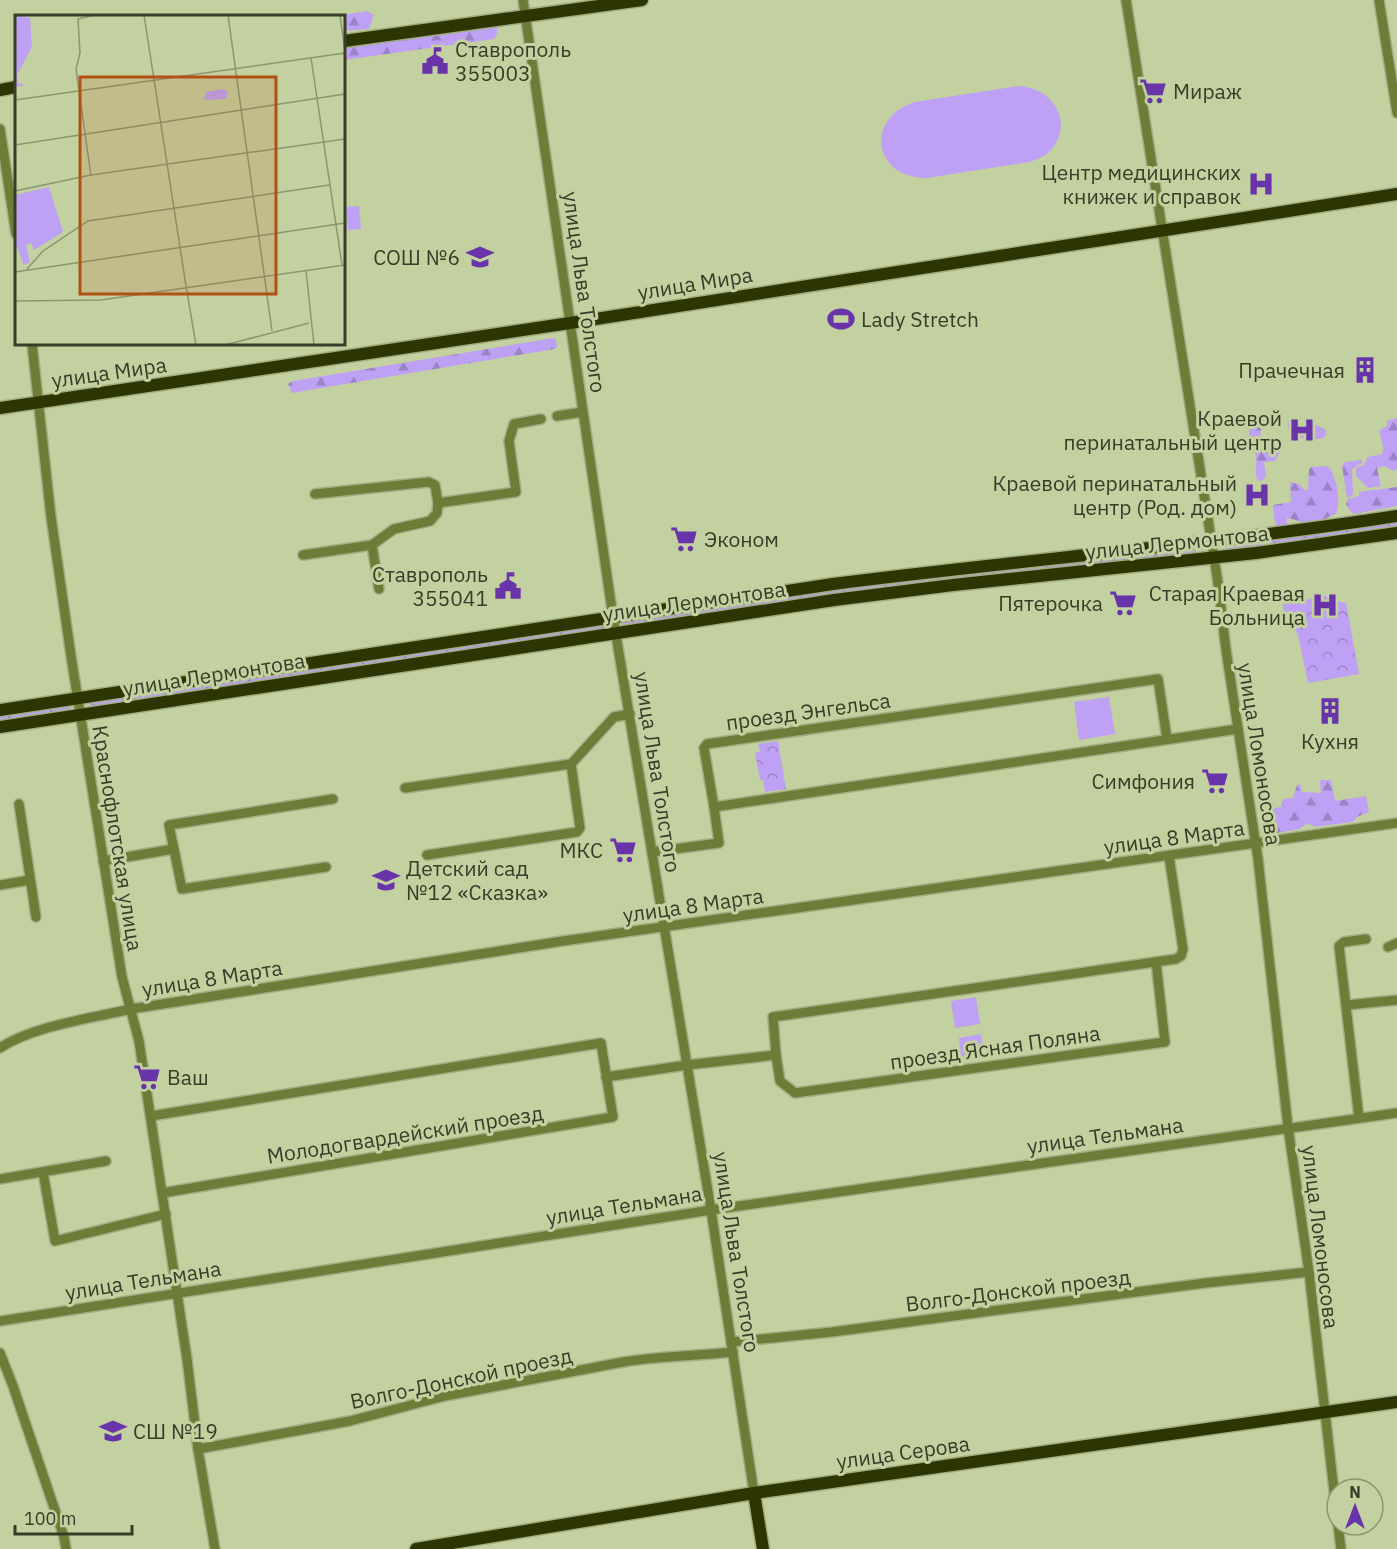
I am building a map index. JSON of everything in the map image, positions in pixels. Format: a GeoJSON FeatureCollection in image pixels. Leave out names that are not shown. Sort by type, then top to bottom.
{"type":"FeatureCollection","features":[{"type":"Feature","properties":{"kind":"main road"},"geometry":{"type":"LineString","coordinates":[[345,41],[642,0]]}},
{"type":"Feature","properties":{"kind":"main road"},"geometry":{"type":"LineString","coordinates":[[0,90],[15,87]]}},
{"type":"Feature","properties":{"kind":"main road","name":"улица Мира"},"geometry":{"type":"LineString","coordinates":[[0,408],[570,323],[1397,194]]}},
{"type":"Feature","properties":{"kind":"main road","name":"улица Лермонтова"},"geometry":{"type":"LineString","coordinates":[[0,710],[868,579],[1211,542],[1397,516]]}},
{"type":"Feature","properties":{"kind":"main road","name":"улица Лермонтова"},"geometry":{"type":"LineString","coordinates":[[0,727],[834,600],[953,585],[1214,558],[1397,532]]}},
{"type":"Feature","properties":{"kind":"main road","name":"улица Серова"},"geometry":{"type":"LineString","coordinates":[[416,1549],[754,1493],[1397,1402]]}},
{"type":"Feature","properties":{"kind":"main road","name":"улица Льва Толстого"},"geometry":{"type":"LineString","coordinates":[[754,1493],[763,1549]]}},
{"type":"Feature","properties":{"kind":"street","name":"улица Льва Толстого"},"geometry":{"type":"LineString","coordinates":[[523,0],[615,633],[711,1210],[754,1493]]}},
{"type":"Feature","properties":{"kind":"street","name":"улица Ломоносова"},"geometry":{"type":"LineString","coordinates":[[1126,0],[1214,558],[1256,843],[1288,1127],[1309,1272],[1332,1477]]}},
{"type":"Feature","properties":{"kind":"street"},"geometry":{"type":"LineString","coordinates":[[1379,0],[1397,113]]}},
{"type":"Feature","properties":{"kind":"street"},"geometry":{"type":"LineString","coordinates":[[0,129],[15,227]]}},
{"type":"Feature","properties":{"kind":"street","name":"Краснофлотская улица"},"geometry":{"type":"LineString","coordinates":[[32,345],[51,517],[80,713],[122,976],[139,1041],[166,1214],[198,1449],[215,1549]]}},
{"type":"Feature","properties":{"kind":"street"},"geometry":{"type":"LineString","coordinates":[[557,416],[583,412]]}},
{"type":"Feature","properties":{"kind":"street"},"geometry":{"type":"LineString","coordinates":[[438,502],[516,492],[509,441],[514,424],[541,419]]}},
{"type":"Feature","properties":{"kind":"street"},"geometry":{"type":"LineString","coordinates":[[303,555],[372,545],[394,529],[430,521],[437,513],[435,485],[429,482],[315,494]]}},
{"type":"Feature","properties":{"kind":"street"},"geometry":{"type":"LineString","coordinates":[[372,545],[378,589]]}},
{"type":"Feature","properties":{"kind":"street","name":"проезд Энгельса"},"geometry":{"type":"LineString","coordinates":[[714,807],[704,748],[706,744],[1158,679],[1167,739]]}},
{"type":"Feature","properties":{"kind":"street"},"geometry":{"type":"LineString","coordinates":[[405,788],[571,764],[614,717],[630,714]]}},
{"type":"Feature","properties":{"kind":"street"},"geometry":{"type":"LineString","coordinates":[[652,852],[719,843],[714,807],[1238,729]]}},
{"type":"Feature","properties":{"kind":"street"},"geometry":{"type":"LineString","coordinates":[[427,855],[577,832],[580,828],[571,764]]}},
{"type":"Feature","properties":{"kind":"street"},"geometry":{"type":"LineString","coordinates":[[326,867],[182,889],[169,825],[333,800]]}},
{"type":"Feature","properties":{"kind":"street"},"geometry":{"type":"LineString","coordinates":[[19,804],[36,917]]}},
{"type":"Feature","properties":{"kind":"street","name":"улица 8 Марта"},"geometry":{"type":"LineString","coordinates":[[0,1048],[23,1037],[62,1024],[131,1009],[664,927],[1397,823]]}},
{"type":"Feature","properties":{"kind":"street"},"geometry":{"type":"LineString","coordinates":[[103,861],[174,849]]}},
{"type":"Feature","properties":{"kind":"street","name":"проезд Ясная Поляна"},"geometry":{"type":"LineString","coordinates":[[1156,962],[1165,1042],[795,1093],[780,1081],[773,1017],[1176,959],[1181,956],[1183,950],[1169,856]]}},
{"type":"Feature","properties":{"kind":"street"},"geometry":{"type":"LineString","coordinates":[[0,885],[30,880]]}},
{"type":"Feature","properties":{"kind":"street"},"geometry":{"type":"LineString","coordinates":[[1359,1118],[1339,946],[1344,942],[1366,939]]}},
{"type":"Feature","properties":{"kind":"street"},"geometry":{"type":"LineString","coordinates":[[1347,1005],[1397,1000]]}},
{"type":"Feature","properties":{"kind":"street","name":"Молодогвардейский проезд"},"geometry":{"type":"LineString","coordinates":[[151,1116],[601,1044],[613,1117],[162,1193]]}},
{"type":"Feature","properties":{"kind":"street"},"geometry":{"type":"LineString","coordinates":[[606,1077],[776,1055]]}},
{"type":"Feature","properties":{"kind":"street","name":"улица Тельмана"},"geometry":{"type":"LineString","coordinates":[[0,1321],[711,1210],[1397,1113]]}},
{"type":"Feature","properties":{"kind":"street"},"geometry":{"type":"LineString","coordinates":[[0,1179],[106,1161]]}},
{"type":"Feature","properties":{"kind":"street"},"geometry":{"type":"LineString","coordinates":[[43,1172],[55,1241],[166,1214]]}},
{"type":"Feature","properties":{"kind":"street","name":"Волго-Донской проезд"},"geometry":{"type":"LineString","coordinates":[[198,1449],[350,1421],[445,1396],[623,1362],[649,1358],[685,1357],[732,1347],[832,1332],[1205,1283],[1309,1272]]}},
{"type":"Feature","properties":{"kind":"street"},"geometry":{"type":"LineString","coordinates":[[0,1353],[64,1537],[66,1549]]}},
{"type":"Feature","properties":{"kind":"green space"},"geometry":{"type":"Polygon","coordinates":[[[367,11],[374,15],[369,29],[345,31],[344,15],[367,11]]]}},
{"type":"Feature","properties":{"kind":"green space"},"geometry":{"type":"Polygon","coordinates":[[[492,24],[497,27],[494,39],[345,60],[345,47],[492,24]]]}},
{"type":"Feature","properties":{"kind":"green space"},"geometry":{"type":"Polygon","coordinates":[[[1018,86],[1041,92],[1050,99],[1060,118],[1061,128],[1058,139],[1051,150],[1041,157],[1030,162],[927,178],[909,175],[895,168],[886,158],[882,146],[882,133],[888,121],[899,110],[915,102],[1018,86]]]}},
{"type":"Feature","properties":{"kind":"green space"},"geometry":{"type":"Polygon","coordinates":[[[359,206],[361,229],[348,230],[346,207],[359,206]]]}},
{"type":"Feature","properties":{"kind":"green space"},"geometry":{"type":"Polygon","coordinates":[[[554,338],[557,347],[555,349],[292,393],[288,384],[293,381],[554,338]]]}},
{"type":"Feature","properties":{"kind":"green space"},"geometry":{"type":"Polygon","coordinates":[[[1397,418],[1397,469],[1394,471],[1384,466],[1377,468],[1381,486],[1368,488],[1356,476],[1356,468],[1364,465],[1368,457],[1382,454],[1380,430],[1387,426],[1387,421],[1397,418]]]}},
{"type":"Feature","properties":{"kind":"green space"},"geometry":{"type":"Polygon","coordinates":[[[1290,421],[1296,426],[1315,424],[1326,431],[1326,435],[1321,439],[1292,438],[1287,423],[1290,421]]]}},
{"type":"Feature","properties":{"kind":"green space"},"geometry":{"type":"Polygon","coordinates":[[[1250,425],[1256,425],[1261,429],[1260,444],[1278,444],[1281,450],[1275,461],[1264,462],[1266,476],[1259,481],[1256,474],[1256,457],[1249,436],[1250,425]]]}},
{"type":"Feature","properties":{"kind":"green space"},"geometry":{"type":"Polygon","coordinates":[[[1361,460],[1362,463],[1352,469],[1353,493],[1347,498],[1342,466],[1345,462],[1361,460]]]}},
{"type":"Feature","properties":{"kind":"green space"},"geometry":{"type":"Polygon","coordinates":[[[1325,466],[1330,468],[1335,479],[1338,497],[1336,514],[1311,523],[1287,518],[1287,524],[1282,528],[1277,527],[1273,505],[1291,502],[1290,482],[1299,484],[1308,490],[1309,469],[1325,466]]]}},
{"type":"Feature","properties":{"kind":"green space"},"geometry":{"type":"Polygon","coordinates":[[[1397,487],[1397,506],[1354,514],[1346,504],[1348,499],[1359,496],[1359,492],[1397,487]]]}},
{"type":"Feature","properties":{"kind":"green space"},"geometry":{"type":"Polygon","coordinates":[[[1397,522],[1397,526],[1226,550],[1225,548],[1397,522]]]}},
{"type":"Feature","properties":{"kind":"green space"},"geometry":{"type":"Polygon","coordinates":[[[1196,549],[1196,554],[623,626],[622,623],[833,589],[1196,549]]]}},
{"type":"Feature","properties":{"kind":"green space"},"geometry":{"type":"Polygon","coordinates":[[[1334,594],[1337,601],[1346,603],[1359,674],[1308,683],[1298,635],[1283,610],[1283,604],[1334,594]]]}},
{"type":"Feature","properties":{"kind":"green space"},"geometry":{"type":"Polygon","coordinates":[[[604,625],[605,629],[90,706],[89,702],[604,625]]]}},
{"type":"Feature","properties":{"kind":"green space"},"geometry":{"type":"Polygon","coordinates":[[[1109,697],[1115,734],[1079,740],[1074,702],[1109,697]]]}},
{"type":"Feature","properties":{"kind":"green space"},"geometry":{"type":"Polygon","coordinates":[[[70,705],[70,709],[0,720],[0,715],[70,705]]]}},
{"type":"Feature","properties":{"kind":"green space"},"geometry":{"type":"Polygon","coordinates":[[[778,741],[786,789],[765,792],[763,780],[760,780],[755,753],[760,752],[758,744],[778,741]]]}},
{"type":"Feature","properties":{"kind":"green space"},"geometry":{"type":"Polygon","coordinates":[[[1320,780],[1331,780],[1335,801],[1366,796],[1369,812],[1357,817],[1353,822],[1314,827],[1306,824],[1300,829],[1277,833],[1272,812],[1275,808],[1281,807],[1283,799],[1293,798],[1297,785],[1300,784],[1302,792],[1321,793],[1320,780]]]}},
{"type":"Feature","properties":{"kind":"green space"},"geometry":{"type":"Polygon","coordinates":[[[976,997],[980,1024],[955,1028],[951,1001],[976,997]]]}},
{"type":"Feature","properties":{"kind":"green space"},"geometry":{"type":"Polygon","coordinates":[[[981,1034],[984,1055],[961,1058],[959,1038],[981,1034]]]}},
{"type":"Feature","properties":{"kind":"place","name":"Ставрополь 355003"},"geometry":{"type":"Point","coordinates":[435,61]}},
{"type":"Feature","properties":{"kind":"place","name":"Мираж"},"geometry":{"type":"Point","coordinates":[1153,91]}},
{"type":"Feature","properties":{"kind":"place","name":"Центр медицинских книжек и справок"},"geometry":{"type":"Point","coordinates":[1261,184]}},
{"type":"Feature","properties":{"kind":"place","name":"СОШ №6"},"geometry":{"type":"Point","coordinates":[480,257]}},
{"type":"Feature","properties":{"kind":"place","name":"Lady Stretch"},"geometry":{"type":"Point","coordinates":[841,319]}},
{"type":"Feature","properties":{"kind":"place","name":"Прачечная"},"geometry":{"type":"Point","coordinates":[1365,370]}},
{"type":"Feature","properties":{"kind":"place","name":"Краевой перинатальный центр"},"geometry":{"type":"Point","coordinates":[1302,430]}},
{"type":"Feature","properties":{"kind":"place","name":"Краевой перинатальный центр (Род. дом)"},"geometry":{"type":"Point","coordinates":[1257,495]}},
{"type":"Feature","properties":{"kind":"place","name":"Эконом"},"geometry":{"type":"Point","coordinates":[684,539]}},
{"type":"Feature","properties":{"kind":"place","name":"Ставрополь 355041"},"geometry":{"type":"Point","coordinates":[508,586]}},
{"type":"Feature","properties":{"kind":"place","name":"Пятерочка"},"geometry":{"type":"Point","coordinates":[1123,603]}},
{"type":"Feature","properties":{"kind":"place","name":"Старая Краевая Больница"},"geometry":{"type":"Point","coordinates":[1325,605]}},
{"type":"Feature","properties":{"kind":"place","name":"Кухня"},"geometry":{"type":"Point","coordinates":[1330,711]}},
{"type":"Feature","properties":{"kind":"place","name":"Симфония"},"geometry":{"type":"Point","coordinates":[1215,781]}},
{"type":"Feature","properties":{"kind":"place","name":"МКС"},"geometry":{"type":"Point","coordinates":[623,850]}},
{"type":"Feature","properties":{"kind":"place","name":"Детский сад №12 «Сказка»"},"geometry":{"type":"Point","coordinates":[386,880]}},
{"type":"Feature","properties":{"kind":"place","name":"Ваш"},"geometry":{"type":"Point","coordinates":[147,1077]}},
{"type":"Feature","properties":{"kind":"place","name":"СШ №19"},"geometry":{"type":"Point","coordinates":[113,1431]}}]}
